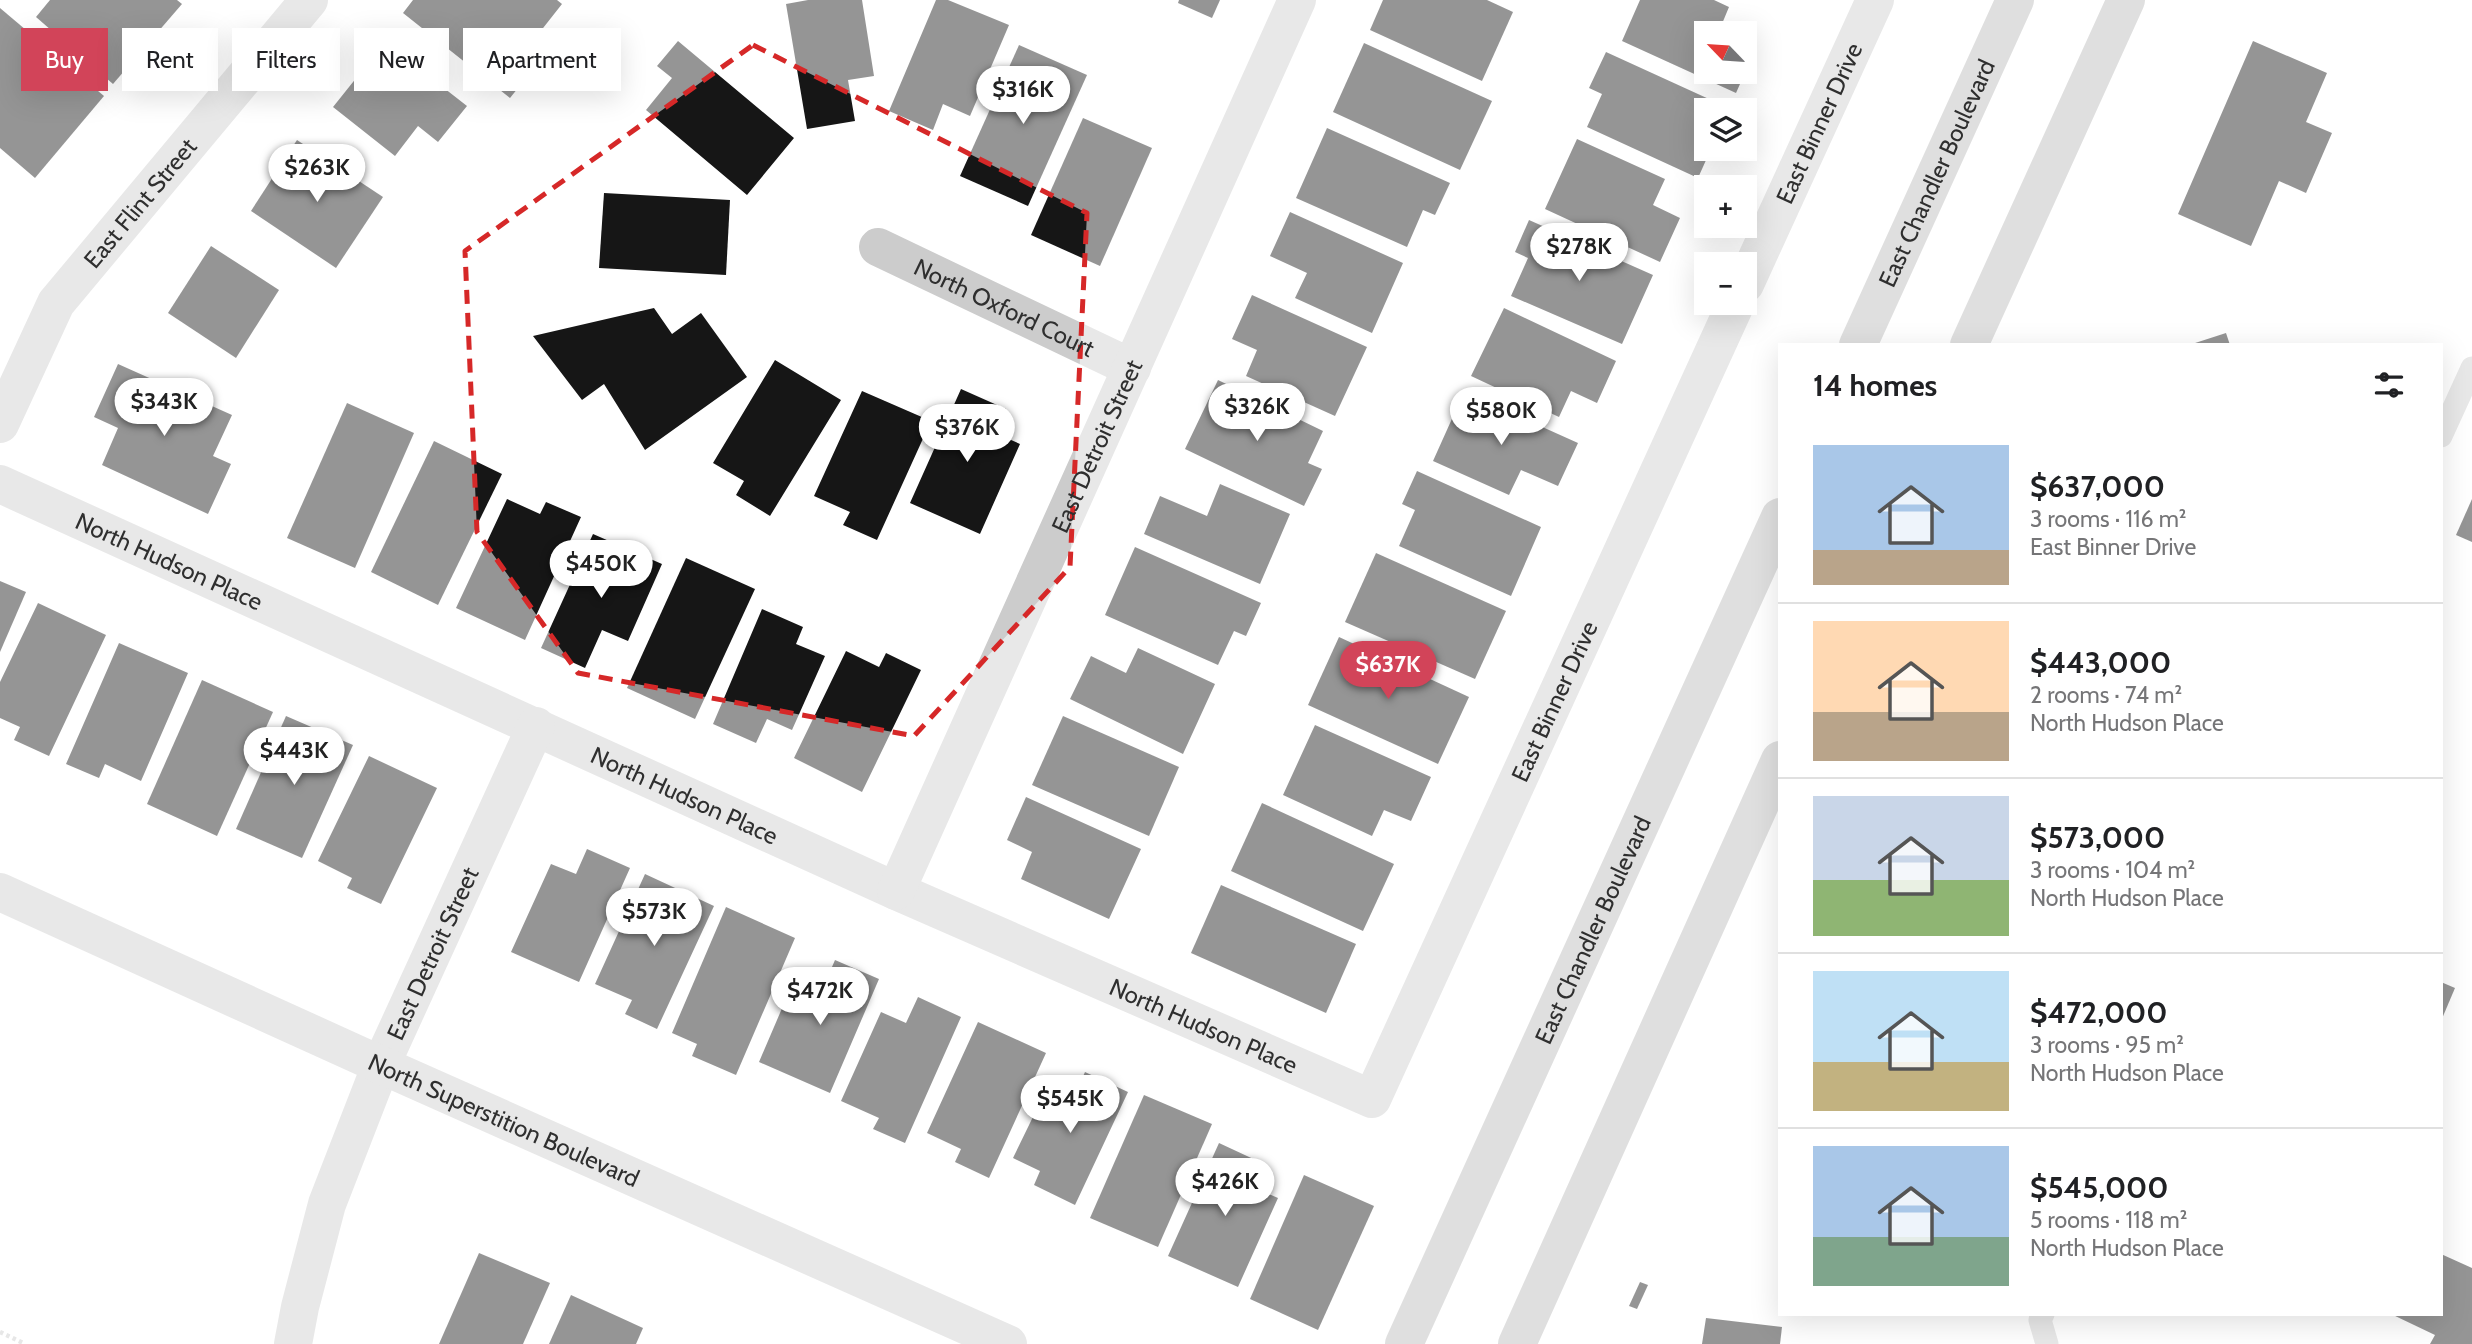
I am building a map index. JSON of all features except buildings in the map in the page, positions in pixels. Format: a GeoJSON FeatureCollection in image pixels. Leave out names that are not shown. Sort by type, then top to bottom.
{"type":"FeatureCollection","features":[{"type":"Feature","properties":{"kind":"main road","name":"East Chandler Boulevard"},"geometry":{"type":"LineString","coordinates":[[1859,343],[2015,0]]}},
{"type":"Feature","properties":{"kind":"main road"},"geometry":{"type":"LineString","coordinates":[[1970,343],[2126,0]]}},
{"type":"Feature","properties":{"kind":"main road","name":"East Chandler Boulevard"},"geometry":{"type":"LineString","coordinates":[[1405,1344],[1778,521]]}},
{"type":"Feature","properties":{"kind":"main road"},"geometry":{"type":"LineString","coordinates":[[1517,1344],[1778,764]]}},
{"type":"Feature","properties":{"kind":"street","name":"East Flint Street"},"geometry":{"type":"LineString","coordinates":[[0,424],[56,303],[309,0]]}},
{"type":"Feature","properties":{"kind":"street","name":"East Detroit Street"},"geometry":{"type":"LineString","coordinates":[[896,891],[1297,0]]}},
{"type":"Feature","properties":{"kind":"street","name":"East Binner Drive"},"geometry":{"type":"LineString","coordinates":[[1757,258],[1875,0]]}},
{"type":"Feature","properties":{"kind":"street","name":"North Oxford Court"},"geometry":{"type":"LineString","coordinates":[[878,247],[1132,368]]}},
{"type":"Feature","properties":{"kind":"street","name":"East Binner Drive"},"geometry":{"type":"LineString","coordinates":[[1372,1099],[1731,315]]}},
{"type":"Feature","properties":{"kind":"street","name":"North Hudson Place"},"geometry":{"type":"LineString","coordinates":[[0,484],[896,891],[1372,1099]]}},
{"type":"Feature","properties":{"kind":"street","name":"East Detroit Street"},"geometry":{"type":"LineString","coordinates":[[293,1344],[327,1204],[382,1065],[536,726]]}},
{"type":"Feature","properties":{"kind":"street","name":"North Superstition Boulevard"},"geometry":{"type":"LineString","coordinates":[[0,892],[1008,1344]]}},
{"type":"Feature","properties":{"kind":"lane"},"geometry":{"type":"LineString","coordinates":[[2443,432],[2472,368]]}},
{"type":"Feature","properties":{"kind":"lane"},"geometry":{"type":"LineString","coordinates":[[2042,1316],[2040,1320],[2047,1344]]}},
{"type":"Feature","properties":{"kind":"path"},"geometry":{"type":"LineString","coordinates":[[0,1332],[25,1344]]}},
{"type":"Feature","properties":{"kind":"highlighted area"},"geometry":{"type":"Polygon","coordinates":[[[753,45],[1087,213],[1070,567],[914,736],[578,673],[477,532],[465,251],[753,45]]]}}]}
